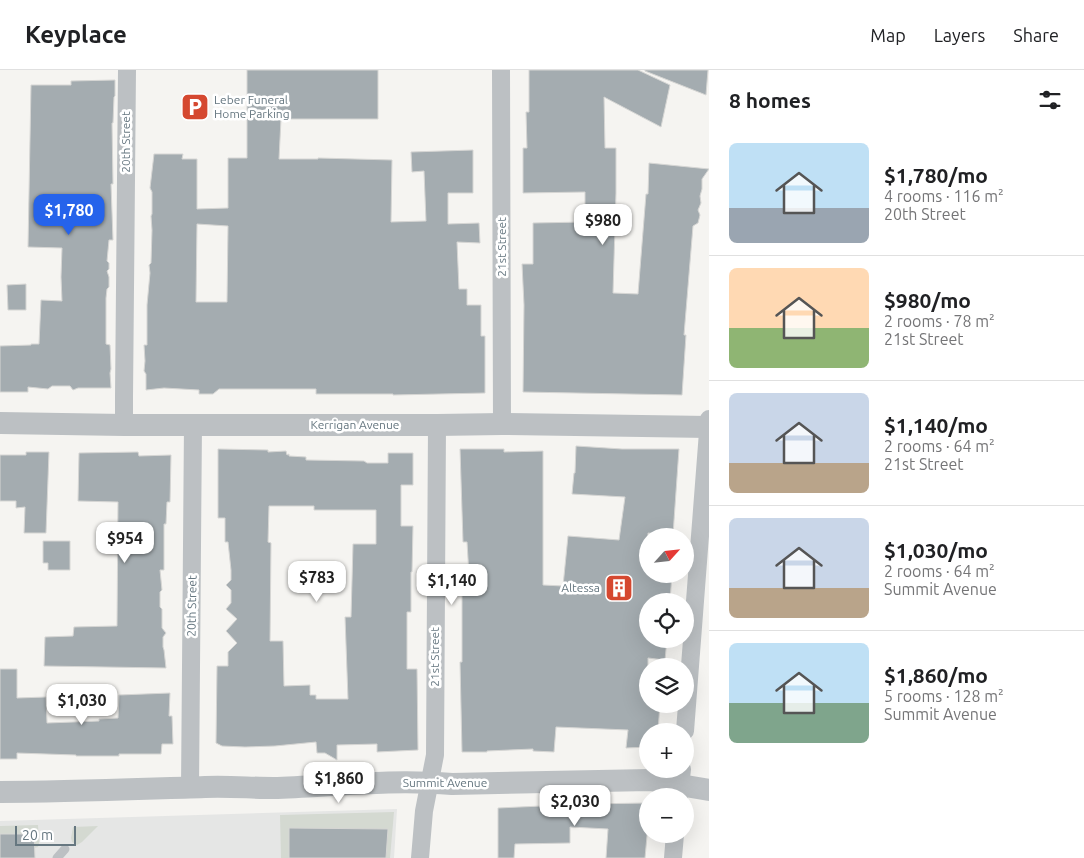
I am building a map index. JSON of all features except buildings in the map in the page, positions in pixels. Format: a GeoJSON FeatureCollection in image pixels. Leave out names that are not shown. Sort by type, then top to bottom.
{"type":"FeatureCollection","features":[{"type":"Feature","properties":{"kind":"street","name":"20th Street"},"geometry":{"type":"LineString","coordinates":[[124,425],[127,70]]}},
{"type":"Feature","properties":{"kind":"street","name":"21st Street"},"geometry":{"type":"LineString","coordinates":[[501,70],[502,424]]}},
{"type":"Feature","properties":{"kind":"street"},"geometry":{"type":"LineString","coordinates":[[686,723],[709,419]]}},
{"type":"Feature","properties":{"kind":"street","name":"Kerrigan Avenue"},"geometry":{"type":"LineString","coordinates":[[0,423],[124,425],[502,424],[709,427]]}},
{"type":"Feature","properties":{"kind":"street","name":"20th Street"},"geometry":{"type":"LineString","coordinates":[[190,788],[193,424]]}},
{"type":"Feature","properties":{"kind":"street","name":"21st Street"},"geometry":{"type":"LineString","coordinates":[[420,858],[424,811],[434,755],[437,425]]}},
{"type":"Feature","properties":{"kind":"street","name":"Summit Avenue"},"geometry":{"type":"LineString","coordinates":[[0,792],[270,788],[430,782],[452,784],[650,780],[680,783],[709,790]]}},
{"type":"Feature","properties":{"kind":"street"},"geometry":{"type":"LineString","coordinates":[[673,858],[674,843]]}},
{"type":"Feature","properties":{"kind":"lane"},"geometry":{"type":"LineString","coordinates":[[57,858],[65,849]]}},
{"type":"Feature","properties":{"kind":"shaded area"},"geometry":{"type":"Polygon","coordinates":[[[397,809],[394,858],[0,858],[0,821],[397,809]]]}},
{"type":"Feature","properties":{"kind":"shaded area"},"geometry":{"type":"Polygon","coordinates":[[[394,812],[390,858],[281,858],[280,815],[394,812]]]}},
{"type":"Feature","properties":{"kind":"shaded area"},"geometry":{"type":"Polygon","coordinates":[[[38,825],[39,844],[38,847],[34,848],[34,834],[0,834],[0,826],[38,825]]]}},
{"type":"Feature","properties":{"kind":"shaded area"},"geometry":{"type":"Polygon","coordinates":[[[98,826],[82,842],[77,845],[72,842],[73,827],[98,826]]]}},
{"type":"Feature","properties":{"kind":"place","name":"Leber Funeral Home Parking"},"geometry":{"type":"Point","coordinates":[195,107]}},
{"type":"Feature","properties":{"kind":"place","name":"Altessa"},"geometry":{"type":"Point","coordinates":[619,588]}}]}
